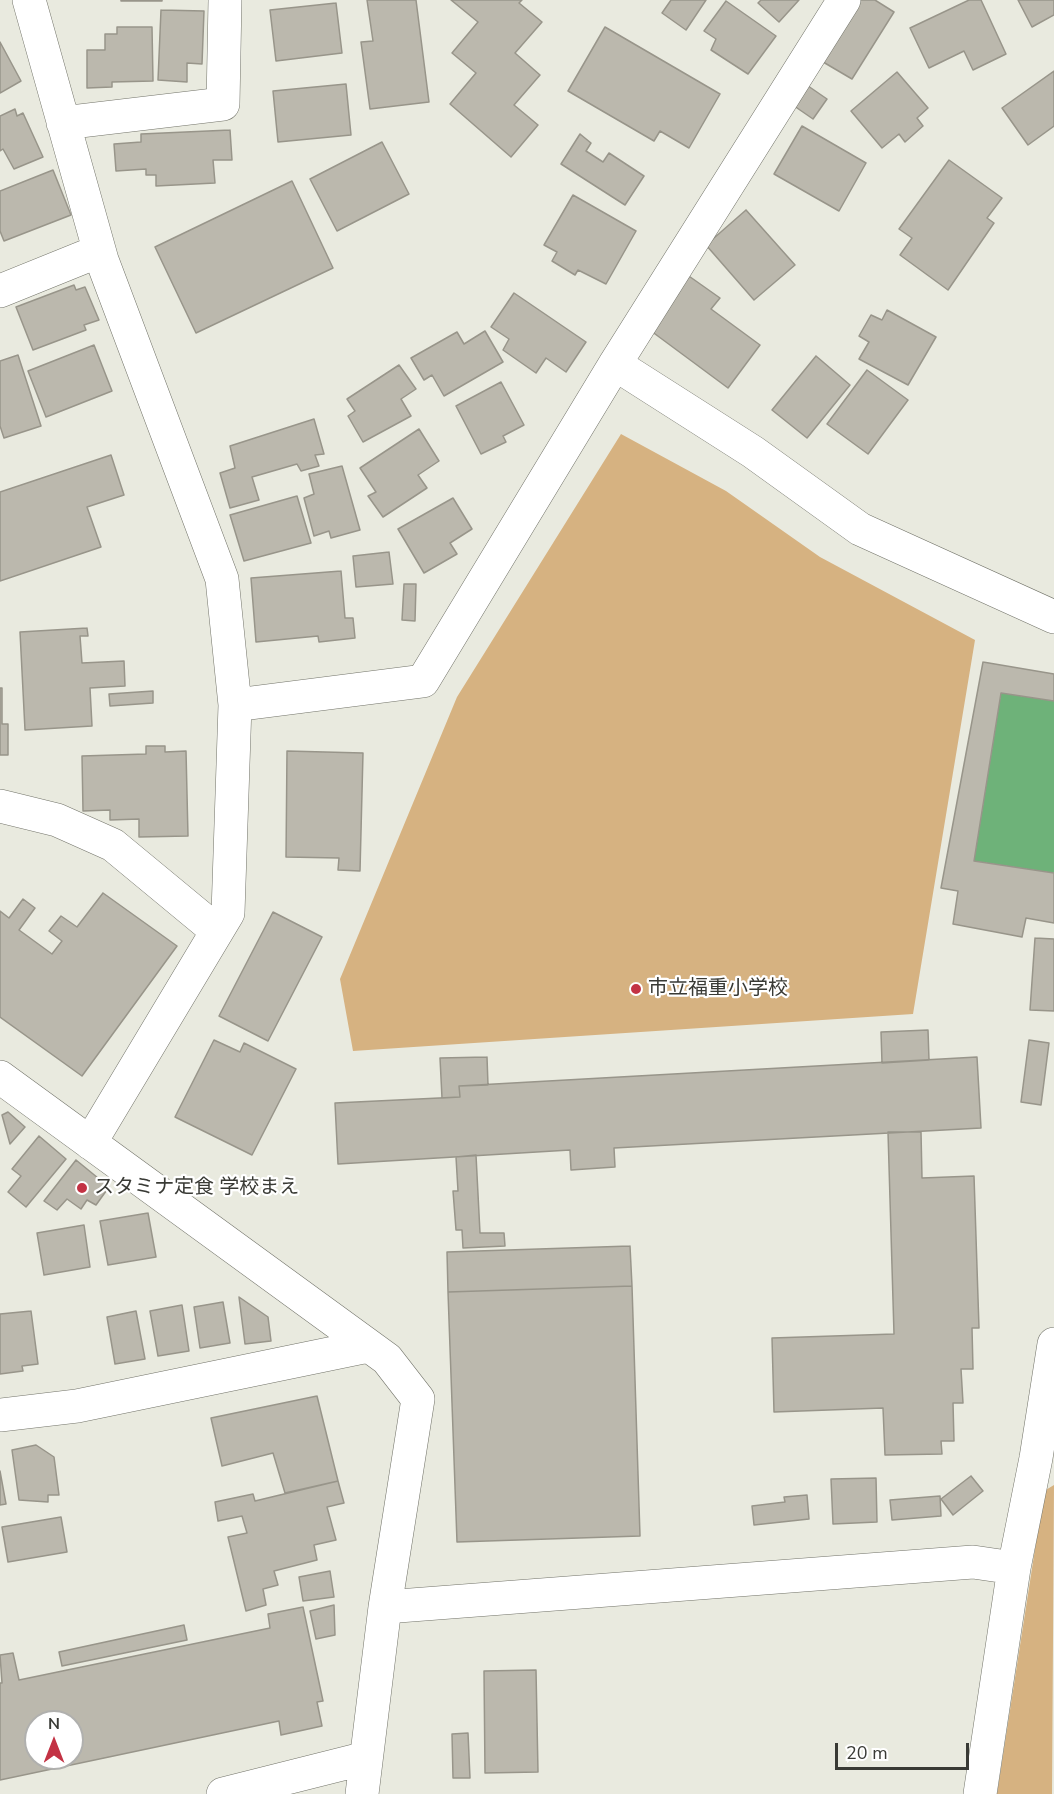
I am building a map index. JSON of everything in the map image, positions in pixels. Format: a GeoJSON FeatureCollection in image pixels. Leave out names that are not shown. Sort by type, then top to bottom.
{"type":"FeatureCollection","features":[{"type":"Feature","properties":{"kind":"street"},"geometry":{"type":"LineString","coordinates":[[29,0],[99,251],[222,579],[235,705],[228,913],[83,1137]]}},
{"type":"Feature","properties":{"kind":"street"},"geometry":{"type":"LineString","coordinates":[[63,123],[224,104],[225,0]]}},
{"type":"Feature","properties":{"kind":"street"},"geometry":{"type":"LineString","coordinates":[[235,705],[423,681],[615,364],[843,0]]}},
{"type":"Feature","properties":{"kind":"street"},"geometry":{"type":"LineString","coordinates":[[0,291],[99,251]]}},
{"type":"Feature","properties":{"kind":"street"},"geometry":{"type":"LineString","coordinates":[[615,364],[753,452],[860,530],[1054,617]]}},
{"type":"Feature","properties":{"kind":"street"},"geometry":{"type":"LineString","coordinates":[[0,806],[57,820],[113,845],[217,931]]}},
{"type":"Feature","properties":{"kind":"street"},"geometry":{"type":"LineString","coordinates":[[0,1077],[387,1359],[418,1399],[385,1607],[362,1794]]}},
{"type":"Feature","properties":{"kind":"street"},"geometry":{"type":"LineString","coordinates":[[980,1794],[1014,1568],[1036,1458],[1054,1344]]}},
{"type":"Feature","properties":{"kind":"street"},"geometry":{"type":"LineString","coordinates":[[0,1414],[77,1406],[368,1346]]}},
{"type":"Feature","properties":{"kind":"street"},"geometry":{"type":"LineString","coordinates":[[385,1607],[972,1562],[1014,1568]]}},
{"type":"Feature","properties":{"kind":"street"},"geometry":{"type":"LineString","coordinates":[[223,1794],[366,1758]]}},
{"type":"Feature","properties":{"kind":"shaded area"},"geometry":{"type":"Polygon","coordinates":[[[621,434],[726,491],[820,557],[975,640],[913,1014],[353,1051],[340,979],[457,697],[621,434]]]}},
{"type":"Feature","properties":{"kind":"shaded area"},"geometry":{"type":"Polygon","coordinates":[[[1001,693],[1054,701],[1054,873],[974,861],[1001,693]]]}},
{"type":"Feature","properties":{"kind":"shaded area"},"geometry":{"type":"Polygon","coordinates":[[[1054,1485],[1052,1794],[997,1794],[1044,1491],[1054,1485]]]}},
{"type":"Feature","properties":{"kind":"building"},"geometry":{"type":"Polygon","coordinates":[[[162,0],[162,1],[121,1],[162,0]]]}},
{"type":"Feature","properties":{"kind":"building"},"geometry":{"type":"Polygon","coordinates":[[[367,0],[416,0],[429,102],[370,109],[361,42],[373,41],[367,0]]]}},
{"type":"Feature","properties":{"kind":"building"},"geometry":{"type":"Polygon","coordinates":[[[451,0],[522,0],[519,3],[542,22],[515,53],[540,75],[514,105],[538,125],[511,157],[450,104],[476,73],[452,53],[478,22],[451,0]]]}},
{"type":"Feature","properties":{"kind":"building"},"geometry":{"type":"Polygon","coordinates":[[[671,0],[706,0],[686,30],[662,13],[671,0]]]}},
{"type":"Feature","properties":{"kind":"building"},"geometry":{"type":"Polygon","coordinates":[[[761,0],[799,0],[779,22],[758,3],[761,0]]]}},
{"type":"Feature","properties":{"kind":"building"},"geometry":{"type":"Polygon","coordinates":[[[853,0],[875,0],[894,12],[852,79],[818,59],[853,0]]]}},
{"type":"Feature","properties":{"kind":"building"},"geometry":{"type":"Polygon","coordinates":[[[969,0],[981,0],[1006,54],[973,70],[964,51],[929,68],[910,28],[969,0]]]}},
{"type":"Feature","properties":{"kind":"building"},"geometry":{"type":"Polygon","coordinates":[[[1018,0],[1054,0],[1054,15],[1032,27],[1018,0]]]}},
{"type":"Feature","properties":{"kind":"building"},"geometry":{"type":"Polygon","coordinates":[[[726,1],[776,36],[748,74],[711,50],[716,39],[704,31],[726,1]]]}},
{"type":"Feature","properties":{"kind":"building"},"geometry":{"type":"Polygon","coordinates":[[[336,3],[342,53],[276,61],[270,10],[336,3]]]}},
{"type":"Feature","properties":{"kind":"building"},"geometry":{"type":"Polygon","coordinates":[[[161,10],[204,11],[202,64],[187,63],[187,82],[158,80],[161,10]]]}},
{"type":"Feature","properties":{"kind":"building"},"geometry":{"type":"Polygon","coordinates":[[[117,27],[152,27],[153,81],[112,82],[112,87],[87,88],[87,50],[105,50],[105,34],[117,34],[117,27]]]}},
{"type":"Feature","properties":{"kind":"building"},"geometry":{"type":"Polygon","coordinates":[[[605,27],[720,94],[689,148],[660,131],[654,141],[568,91],[605,27]]]}},
{"type":"Feature","properties":{"kind":"building"},"geometry":{"type":"Polygon","coordinates":[[[0,42],[21,81],[0,93],[0,42]]]}},
{"type":"Feature","properties":{"kind":"building"},"geometry":{"type":"Polygon","coordinates":[[[1054,71],[1054,126],[1028,145],[1002,108],[1054,71]]]}},
{"type":"Feature","properties":{"kind":"building"},"geometry":{"type":"Polygon","coordinates":[[[897,72],[928,108],[917,118],[923,126],[905,142],[899,134],[882,148],[851,111],[897,72]]]}},
{"type":"Feature","properties":{"kind":"building"},"geometry":{"type":"Polygon","coordinates":[[[798,79],[827,99],[813,119],[784,99],[798,79]]]}},
{"type":"Feature","properties":{"kind":"building"},"geometry":{"type":"Polygon","coordinates":[[[346,84],[351,135],[278,142],[273,91],[346,84]]]}},
{"type":"Feature","properties":{"kind":"building"},"geometry":{"type":"Polygon","coordinates":[[[15,109],[17,116],[23,113],[43,157],[14,169],[3,149],[0,151],[0,116],[15,109]]]}},
{"type":"Feature","properties":{"kind":"building"},"geometry":{"type":"Polygon","coordinates":[[[802,126],[866,163],[839,211],[774,174],[802,126]]]}},
{"type":"Feature","properties":{"kind":"building"},"geometry":{"type":"Polygon","coordinates":[[[230,130],[232,160],[213,160],[215,183],[156,186],[156,175],[146,175],[146,169],[116,171],[114,144],[141,142],[141,134],[230,130]]]}},
{"type":"Feature","properties":{"kind":"building"},"geometry":{"type":"Polygon","coordinates":[[[580,134],[591,143],[586,151],[603,162],[609,153],[644,176],[625,205],[561,164],[580,134]]]}},
{"type":"Feature","properties":{"kind":"building"},"geometry":{"type":"Polygon","coordinates":[[[382,142],[409,194],[337,231],[310,179],[382,142]]]}},
{"type":"Feature","properties":{"kind":"building"},"geometry":{"type":"Polygon","coordinates":[[[949,160],[1002,198],[987,218],[994,223],[948,290],[900,255],[912,238],[899,229],[949,160]]]}},
{"type":"Feature","properties":{"kind":"building"},"geometry":{"type":"Polygon","coordinates":[[[53,170],[71,215],[4,241],[0,231],[0,191],[53,170]]]}},
{"type":"Feature","properties":{"kind":"building"},"geometry":{"type":"Polygon","coordinates":[[[292,181],[333,268],[196,333],[155,247],[292,181]]]}},
{"type":"Feature","properties":{"kind":"building"},"geometry":{"type":"Polygon","coordinates":[[[573,195],[636,231],[606,284],[578,270],[575,275],[552,261],[557,252],[544,245],[573,195]]]}},
{"type":"Feature","properties":{"kind":"building"},"geometry":{"type":"Polygon","coordinates":[[[746,210],[795,265],[754,300],[706,245],[746,210]]]}},
{"type":"Feature","properties":{"kind":"building"},"geometry":{"type":"Polygon","coordinates":[[[686,274],[720,298],[711,309],[760,345],[728,388],[647,328],[686,274]]]}},
{"type":"Feature","properties":{"kind":"building"},"geometry":{"type":"Polygon","coordinates":[[[74,285],[76,290],[85,287],[99,320],[84,325],[86,330],[33,350],[16,307],[74,285]]]}},
{"type":"Feature","properties":{"kind":"building"},"geometry":{"type":"Polygon","coordinates":[[[514,293],[586,342],[566,372],[546,358],[536,373],[503,350],[509,339],[491,327],[514,293]]]}},
{"type":"Feature","properties":{"kind":"building"},"geometry":{"type":"Polygon","coordinates":[[[887,310],[936,337],[908,385],[859,359],[869,342],[859,336],[871,315],[882,320],[887,310]]]}},
{"type":"Feature","properties":{"kind":"building"},"geometry":{"type":"Polygon","coordinates":[[[485,331],[503,362],[444,396],[432,375],[424,380],[411,358],[457,332],[464,344],[485,331]]]}},
{"type":"Feature","properties":{"kind":"building"},"geometry":{"type":"Polygon","coordinates":[[[94,345],[112,391],[46,417],[28,371],[94,345]]]}},
{"type":"Feature","properties":{"kind":"building"},"geometry":{"type":"Polygon","coordinates":[[[18,355],[41,426],[4,438],[0,426],[0,361],[18,355]]]}},
{"type":"Feature","properties":{"kind":"building"},"geometry":{"type":"Polygon","coordinates":[[[816,356],[850,385],[807,438],[772,410],[816,356]]]}},
{"type":"Feature","properties":{"kind":"building"},"geometry":{"type":"Polygon","coordinates":[[[399,365],[416,389],[401,399],[411,416],[363,442],[348,416],[355,411],[347,399],[399,365]]]}},
{"type":"Feature","properties":{"kind":"building"},"geometry":{"type":"Polygon","coordinates":[[[867,370],[908,400],[868,454],[827,424],[867,370]]]}},
{"type":"Feature","properties":{"kind":"building"},"geometry":{"type":"Polygon","coordinates":[[[501,382],[524,425],[503,436],[506,442],[481,454],[456,406],[501,382]]]}},
{"type":"Feature","properties":{"kind":"building"},"geometry":{"type":"Polygon","coordinates":[[[314,419],[324,454],[315,455],[319,466],[301,471],[297,464],[252,477],[259,500],[230,508],[220,473],[235,468],[230,446],[314,419]]]}},
{"type":"Feature","properties":{"kind":"building"},"geometry":{"type":"Polygon","coordinates":[[[419,429],[439,461],[418,475],[427,488],[383,517],[368,496],[376,492],[360,468],[419,429]]]}},
{"type":"Feature","properties":{"kind":"building"},"geometry":{"type":"Polygon","coordinates":[[[111,455],[124,495],[87,507],[101,547],[0,581],[0,492],[111,455]]]}},
{"type":"Feature","properties":{"kind":"building"},"geometry":{"type":"Polygon","coordinates":[[[342,466],[360,530],[331,538],[329,531],[314,536],[304,498],[314,494],[309,474],[342,466]]]}},
{"type":"Feature","properties":{"kind":"building"},"geometry":{"type":"Polygon","coordinates":[[[297,496],[311,543],[244,561],[230,515],[297,496]]]}},
{"type":"Feature","properties":{"kind":"building"},"geometry":{"type":"Polygon","coordinates":[[[453,498],[472,529],[450,543],[457,554],[424,573],[398,529],[453,498]]]}},
{"type":"Feature","properties":{"kind":"building"},"geometry":{"type":"Polygon","coordinates":[[[389,552],[393,584],[356,587],[353,556],[389,552]]]}},
{"type":"Feature","properties":{"kind":"building"},"geometry":{"type":"Polygon","coordinates":[[[341,571],[345,618],[353,618],[355,638],[319,642],[318,636],[256,642],[251,578],[341,571]]]}},
{"type":"Feature","properties":{"kind":"building"},"geometry":{"type":"Polygon","coordinates":[[[404,584],[416,584],[415,621],[402,620],[404,584]]]}},
{"type":"Feature","properties":{"kind":"building"},"geometry":{"type":"Polygon","coordinates":[[[87,628],[88,636],[80,636],[82,663],[124,661],[125,686],[90,688],[92,726],[25,730],[20,632],[87,628]]]}},
{"type":"Feature","properties":{"kind":"building"},"geometry":{"type":"Polygon","coordinates":[[[983,662],[1054,674],[1054,701],[1001,693],[974,861],[1054,873],[1054,923],[1026,918],[1022,937],[953,924],[958,891],[941,888],[983,662]]]}},
{"type":"Feature","properties":{"kind":"building"},"geometry":{"type":"Polygon","coordinates":[[[0,688],[2,688],[2,724],[8,724],[8,755],[0,755],[0,688]]]}},
{"type":"Feature","properties":{"kind":"building"},"geometry":{"type":"Polygon","coordinates":[[[153,691],[153,703],[110,706],[109,694],[153,691]]]}},
{"type":"Feature","properties":{"kind":"building"},"geometry":{"type":"Polygon","coordinates":[[[146,746],[165,746],[165,752],[186,751],[188,836],[139,837],[139,819],[110,820],[110,810],[83,811],[82,756],[146,754],[146,746]]]}},
{"type":"Feature","properties":{"kind":"building"},"geometry":{"type":"Polygon","coordinates":[[[287,751],[363,753],[360,871],[338,870],[339,858],[286,857],[287,751]]]}},
{"type":"Feature","properties":{"kind":"building"},"geometry":{"type":"Polygon","coordinates":[[[103,893],[177,946],[82,1076],[0,1017],[0,911],[9,918],[23,899],[35,908],[19,930],[52,954],[62,941],[49,931],[61,916],[77,927],[103,893]]]}},
{"type":"Feature","properties":{"kind":"building"},"geometry":{"type":"Polygon","coordinates":[[[273,912],[322,937],[268,1041],[219,1016],[273,912]]]}},
{"type":"Feature","properties":{"kind":"building"},"geometry":{"type":"Polygon","coordinates":[[[1035,938],[1054,939],[1054,1011],[1030,1010],[1035,938]]]}},
{"type":"Feature","properties":{"kind":"building"},"geometry":{"type":"Polygon","coordinates":[[[928,1030],[929,1060],[882,1063],[881,1032],[928,1030]]]}},
{"type":"Feature","properties":{"kind":"building"},"geometry":{"type":"Polygon","coordinates":[[[214,1040],[240,1052],[244,1043],[296,1069],[252,1155],[175,1117],[214,1040]]]}},
{"type":"Feature","properties":{"kind":"building"},"geometry":{"type":"Polygon","coordinates":[[[1029,1040],[1049,1043],[1041,1105],[1021,1102],[1029,1040]]]}},
{"type":"Feature","properties":{"kind":"building"},"geometry":{"type":"Polygon","coordinates":[[[487,1057],[488,1085],[459,1086],[460,1097],[442,1098],[440,1058],[487,1057]]]}},
{"type":"Feature","properties":{"kind":"building"},"geometry":{"type":"Polygon","coordinates":[[[977,1057],[981,1128],[614,1148],[615,1167],[571,1170],[570,1150],[338,1164],[335,1103],[460,1097],[459,1086],[977,1057]]]}},
{"type":"Feature","properties":{"kind":"building"},"geometry":{"type":"Polygon","coordinates":[[[8,1112],[25,1127],[10,1144],[2,1115],[8,1112]]]}},
{"type":"Feature","properties":{"kind":"building"},"geometry":{"type":"Polygon","coordinates":[[[888,1132],[921,1132],[922,1178],[974,1176],[979,1328],[972,1328],[973,1369],[961,1369],[963,1403],[953,1403],[954,1441],[941,1441],[942,1454],[885,1455],[883,1408],[774,1412],[772,1338],[894,1334],[888,1132]]]}},
{"type":"Feature","properties":{"kind":"building"},"geometry":{"type":"Polygon","coordinates":[[[39,1136],[66,1159],[26,1207],[8,1192],[21,1176],[12,1169],[39,1136]]]}},
{"type":"Feature","properties":{"kind":"building"},"geometry":{"type":"Polygon","coordinates":[[[476,1155],[480,1233],[504,1233],[505,1246],[463,1248],[462,1230],[456,1230],[453,1191],[458,1191],[456,1157],[476,1155]]]}},
{"type":"Feature","properties":{"kind":"building"},"geometry":{"type":"Polygon","coordinates":[[[76,1160],[109,1187],[96,1205],[87,1200],[81,1209],[67,1199],[57,1210],[44,1201],[76,1160]]]}},
{"type":"Feature","properties":{"kind":"building"},"geometry":{"type":"Polygon","coordinates":[[[148,1213],[156,1257],[108,1265],[100,1221],[148,1213]]]}},
{"type":"Feature","properties":{"kind":"building"},"geometry":{"type":"Polygon","coordinates":[[[84,1225],[90,1267],[44,1275],[37,1233],[84,1225]]]}},
{"type":"Feature","properties":{"kind":"building"},"geometry":{"type":"Polygon","coordinates":[[[630,1246],[632,1286],[448,1292],[447,1252],[630,1246]]]}},
{"type":"Feature","properties":{"kind":"building"},"geometry":{"type":"Polygon","coordinates":[[[632,1286],[640,1536],[457,1542],[448,1292],[632,1286]]]}},
{"type":"Feature","properties":{"kind":"building"},"geometry":{"type":"Polygon","coordinates":[[[239,1297],[268,1317],[271,1341],[245,1344],[239,1297]]]}},
{"type":"Feature","properties":{"kind":"building"},"geometry":{"type":"Polygon","coordinates":[[[223,1302],[230,1343],[200,1348],[194,1307],[223,1302]]]}},
{"type":"Feature","properties":{"kind":"building"},"geometry":{"type":"Polygon","coordinates":[[[182,1305],[189,1351],[158,1356],[150,1311],[182,1305]]]}},
{"type":"Feature","properties":{"kind":"building"},"geometry":{"type":"Polygon","coordinates":[[[31,1311],[38,1364],[22,1366],[23,1371],[0,1374],[0,1314],[31,1311]]]}},
{"type":"Feature","properties":{"kind":"building"},"geometry":{"type":"Polygon","coordinates":[[[136,1311],[145,1359],[115,1364],[107,1317],[136,1311]]]}},
{"type":"Feature","properties":{"kind":"building"},"geometry":{"type":"Polygon","coordinates":[[[317,1396],[338,1481],[285,1493],[273,1453],[222,1466],[211,1418],[317,1396]]]}},
{"type":"Feature","properties":{"kind":"building"},"geometry":{"type":"Polygon","coordinates":[[[36,1445],[54,1457],[59,1495],[48,1495],[48,1502],[19,1500],[12,1450],[36,1445]]]}},
{"type":"Feature","properties":{"kind":"building"},"geometry":{"type":"Polygon","coordinates":[[[0,1471],[6,1504],[0,1505],[0,1471]]]}},
{"type":"Feature","properties":{"kind":"building"},"geometry":{"type":"Polygon","coordinates":[[[971,1476],[983,1491],[953,1515],[941,1499],[971,1476]]]}},
{"type":"Feature","properties":{"kind":"building"},"geometry":{"type":"Polygon","coordinates":[[[876,1478],[877,1522],[833,1524],[831,1479],[876,1478]]]}},
{"type":"Feature","properties":{"kind":"building"},"geometry":{"type":"Polygon","coordinates":[[[338,1481],[344,1503],[327,1507],[336,1540],[314,1545],[317,1560],[274,1571],[278,1585],[263,1589],[266,1605],[246,1611],[228,1537],[247,1533],[242,1516],[218,1521],[215,1502],[253,1494],[255,1501],[338,1481]]]}},
{"type":"Feature","properties":{"kind":"building"},"geometry":{"type":"Polygon","coordinates":[[[807,1495],[809,1519],[754,1525],[752,1506],[785,1502],[784,1497],[807,1495]]]}},
{"type":"Feature","properties":{"kind":"building"},"geometry":{"type":"Polygon","coordinates":[[[940,1496],[941,1516],[892,1520],[890,1500],[940,1496]]]}},
{"type":"Feature","properties":{"kind":"building"},"geometry":{"type":"Polygon","coordinates":[[[61,1517],[67,1552],[8,1562],[2,1527],[61,1517]]]}},
{"type":"Feature","properties":{"kind":"building"},"geometry":{"type":"Polygon","coordinates":[[[330,1571],[334,1597],[303,1601],[299,1577],[330,1571]]]}},
{"type":"Feature","properties":{"kind":"building"},"geometry":{"type":"Polygon","coordinates":[[[334,1605],[335,1635],[316,1639],[310,1611],[334,1605]]]}},
{"type":"Feature","properties":{"kind":"building"},"geometry":{"type":"Polygon","coordinates":[[[303,1607],[323,1701],[317,1702],[322,1726],[281,1735],[279,1721],[84,1762],[84,1710],[24,1710],[24,1770],[47,1770],[0,1780],[0,1683],[2,1683],[0,1655],[13,1653],[19,1680],[270,1628],[268,1614],[303,1607]]]}},
{"type":"Feature","properties":{"kind":"building"},"geometry":{"type":"Polygon","coordinates":[[[184,1625],[187,1640],[62,1666],[59,1652],[184,1625]]]}},
{"type":"Feature","properties":{"kind":"building"},"geometry":{"type":"Polygon","coordinates":[[[536,1670],[538,1772],[485,1773],[484,1671],[536,1670]]]}},
{"type":"Feature","properties":{"kind":"building"},"geometry":{"type":"Polygon","coordinates":[[[468,1733],[470,1778],[453,1778],[452,1734],[468,1733]]]}},
{"type":"Feature","properties":{"kind":"place","name":"市立福重小学校"},"geometry":{"type":"Point","coordinates":[636,989]}},
{"type":"Feature","properties":{"kind":"place","name":"スタミナ定食 学校まえ"},"geometry":{"type":"Point","coordinates":[82,1188]}}]}
